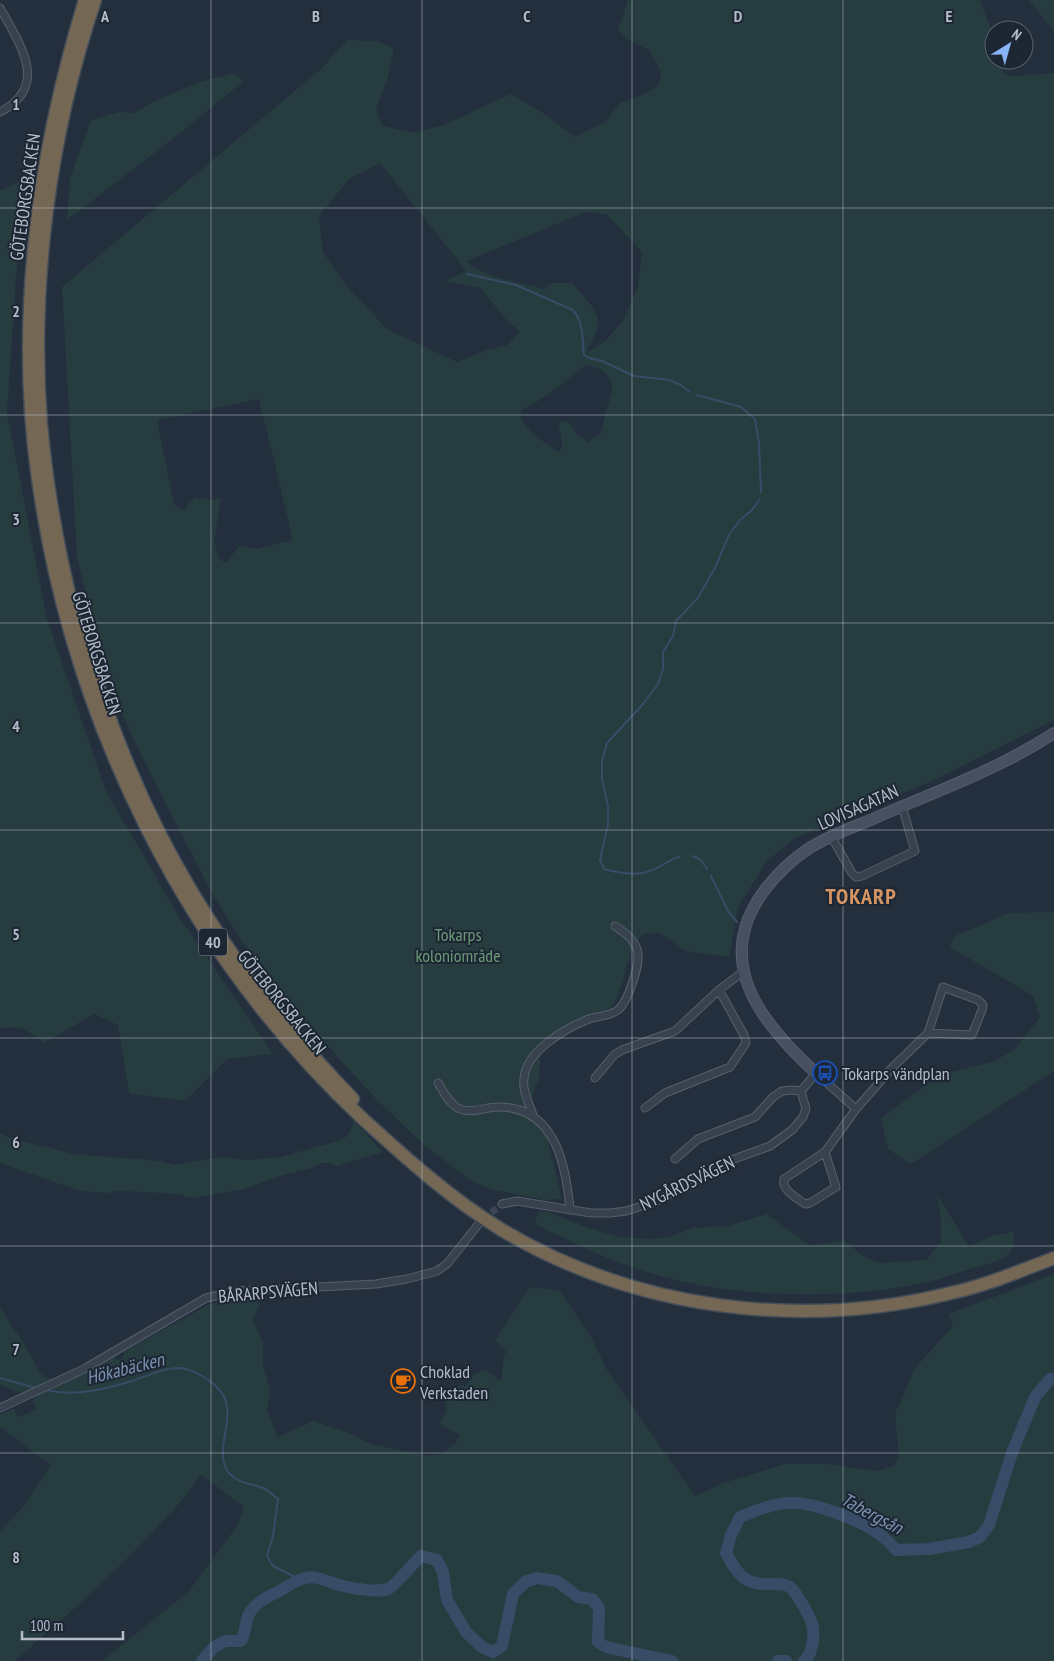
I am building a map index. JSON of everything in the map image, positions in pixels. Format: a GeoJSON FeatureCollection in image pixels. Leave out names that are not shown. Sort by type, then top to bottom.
{"type":"FeatureCollection","features":[{"type":"Feature","properties":{"kind":"highway","name":"GÖTEBORGSBACKEN"},"geometry":{"type":"LineString","coordinates":[[85,0],[62,82],[53,123],[40,197],[32,269],[30,306],[32,407],[38,476],[50,550],[62,604],[81,669],[105,738],[129,792],[155,847],[184,898],[261,1008],[328,1085],[401,1154],[449,1193],[502,1229],[530,1245],[559,1259],[620,1282],[666,1296],[730,1307],[787,1312],[851,1310],[918,1301],[953,1293],[988,1283],[1054,1258]]}},
{"type":"Feature","properties":{"kind":"highway","name":"GÖTEBORGSBACKEN"},"geometry":{"type":"LineString","coordinates":[[95,0],[81,45],[62,125],[49,201],[42,269],[39,345],[41,424],[48,486],[76,621],[115,734],[137,788],[192,893],[250,978],[289,1029],[363,1108],[406,1149],[481,1207],[535,1239],[563,1252],[615,1273],[655,1285],[695,1294],[737,1300],[814,1304],[853,1302],[950,1286],[984,1276],[1054,1249]]}},
{"type":"Feature","properties":{"kind":"street"},"geometry":{"type":"LineString","coordinates":[[0,8],[23,50],[28,71],[24,91],[17,100],[0,112]]}},
{"type":"Feature","properties":{"kind":"street","name":"LOVISAGATAN"},"geometry":{"type":"LineString","coordinates":[[856,1109],[788,1047],[771,1027],[750,991],[744,971],[741,949],[746,921],[754,904],[787,865],[809,848],[831,836],[968,779],[1054,733]]}},
{"type":"Feature","properties":{"kind":"street"},"geometry":{"type":"LineString","coordinates":[[831,836],[852,874],[856,877],[862,876],[915,851],[902,806]]}},
{"type":"Feature","properties":{"kind":"street"},"geometry":{"type":"LineString","coordinates":[[533,1115],[525,1093],[524,1076],[526,1069],[540,1050],[556,1036],[572,1027],[596,1017],[618,1011],[630,992],[640,957],[637,947],[626,933],[615,926]]}},
{"type":"Feature","properties":{"kind":"street"},"geometry":{"type":"LineString","coordinates":[[594,1078],[622,1050],[675,1031],[719,990],[744,971]]}},
{"type":"Feature","properties":{"kind":"street"},"geometry":{"type":"LineString","coordinates":[[826,1152],[836,1187],[810,1203],[805,1204],[785,1188],[784,1179],[826,1152],[829,1145],[856,1109],[892,1068],[928,1033],[943,987],[978,1000],[983,1004],[972,1035],[928,1033]]}},
{"type":"Feature","properties":{"kind":"street"},"geometry":{"type":"LineString","coordinates":[[645,1108],[665,1093],[730,1067],[746,1043],[744,1034],[719,990]]}},
{"type":"Feature","properties":{"kind":"street"},"geometry":{"type":"LineString","coordinates":[[800,1091],[816,1073]]}},
{"type":"Feature","properties":{"kind":"street"},"geometry":{"type":"LineString","coordinates":[[438,1083],[449,1099],[460,1109],[496,1106],[509,1108],[533,1115],[547,1128],[556,1144],[569,1192],[570,1210]]}},
{"type":"Feature","properties":{"kind":"street","name":"NYGÅRDSVÄGEN"},"geometry":{"type":"LineString","coordinates":[[502,1204],[517,1201],[591,1213],[626,1211],[655,1202],[734,1159],[770,1146],[792,1130],[803,1117],[805,1104],[800,1091],[782,1092],[773,1097],[755,1117],[698,1139],[675,1159]]}},
{"type":"Feature","properties":{"kind":"street","name":"BÅRARPSVÄGEN"},"geometry":{"type":"LineString","coordinates":[[0,1408],[84,1369],[206,1298],[245,1290],[376,1284],[437,1271],[447,1264],[481,1221]]}},
{"type":"Feature","properties":{"kind":"green space","name":"Tokarps koloniområde"},"geometry":{"type":"Polygon","coordinates":[[[628,0],[980,0],[987,20],[984,20],[984,70],[1002,70],[1004,74],[1012,76],[1054,73],[1054,720],[934,780],[795,838],[767,861],[738,907],[729,957],[685,951],[660,933],[643,934],[632,948],[620,990],[613,1006],[541,1043],[539,1079],[525,1115],[545,1128],[562,1199],[546,1200],[493,1190],[470,1180],[425,1146],[376,1099],[265,977],[214,897],[149,771],[111,691],[77,558],[62,287],[322,68],[347,40],[378,41],[394,49],[388,77],[376,109],[383,126],[413,133],[444,125],[510,94],[543,113],[575,137],[605,122],[620,103],[645,94],[659,85],[661,72],[650,51],[627,39],[618,30],[628,0]],[[380,163],[349,179],[319,216],[323,252],[346,285],[387,329],[457,362],[484,351],[507,345],[520,331],[509,323],[480,288],[446,281],[465,271],[464,268],[380,163]],[[585,212],[467,261],[474,267],[493,276],[544,289],[552,283],[572,283],[592,306],[597,317],[597,331],[586,353],[605,341],[623,321],[638,287],[642,252],[606,214],[585,212]],[[585,365],[547,395],[521,410],[521,420],[525,425],[544,442],[560,452],[562,440],[559,423],[568,421],[577,434],[588,442],[600,434],[612,391],[610,380],[604,372],[585,365]],[[259,399],[157,420],[174,504],[183,511],[195,497],[208,500],[221,498],[214,541],[219,559],[226,563],[239,546],[257,549],[293,540],[259,399]]]}},
{"type":"Feature","properties":{"kind":"green space"},"geometry":{"type":"Polygon","coordinates":[[[1029,0],[1054,0],[1054,33],[1052,29],[1029,0]]]}},
{"type":"Feature","properties":{"kind":"green space"},"geometry":{"type":"Polygon","coordinates":[[[234,73],[244,81],[165,145],[67,220],[70,178],[91,120],[119,112],[134,113],[149,104],[199,82],[234,73]]]}},
{"type":"Feature","properties":{"kind":"green space"},"geometry":{"type":"Polygon","coordinates":[[[30,176],[16,276],[7,413],[47,619],[106,791],[178,915],[273,1054],[227,1059],[185,1101],[129,1093],[118,1025],[94,1014],[44,1043],[34,1035],[19,1028],[0,1028],[0,191],[30,176]]]}},
{"type":"Feature","properties":{"kind":"green space"},"geometry":{"type":"Polygon","coordinates":[[[1054,912],[1054,1071],[911,1164],[888,1149],[881,1118],[923,1087],[947,1073],[995,1061],[1015,1049],[1040,1017],[1033,996],[950,947],[955,936],[1009,913],[1054,912]]]}},
{"type":"Feature","properties":{"kind":"green space"},"geometry":{"type":"Polygon","coordinates":[[[352,1119],[383,1152],[337,1166],[321,1163],[309,1169],[286,1174],[244,1189],[193,1198],[177,1194],[147,1192],[117,1191],[107,1193],[80,1191],[0,1163],[0,1134],[74,1154],[161,1161],[174,1165],[221,1157],[248,1160],[281,1157],[346,1137],[353,1126],[352,1119]]]}},
{"type":"Feature","properties":{"kind":"green space"},"geometry":{"type":"Polygon","coordinates":[[[937,1194],[969,1247],[991,1236],[1014,1232],[1013,1245],[1009,1254],[991,1263],[924,1283],[891,1289],[857,1293],[822,1294],[751,1292],[716,1288],[650,1273],[606,1257],[535,1224],[538,1212],[548,1212],[586,1227],[619,1237],[654,1239],[668,1237],[693,1228],[728,1226],[767,1214],[811,1246],[843,1240],[866,1258],[881,1263],[926,1260],[941,1242],[941,1221],[937,1194]]]}},
{"type":"Feature","properties":{"kind":"green space"},"geometry":{"type":"Polygon","coordinates":[[[1054,1274],[1054,1661],[102,1661],[189,1591],[237,1526],[244,1507],[203,1476],[199,1475],[171,1513],[135,1551],[50,1631],[14,1661],[0,1661],[0,1531],[23,1507],[51,1465],[0,1427],[0,1415],[13,1408],[18,1417],[38,1409],[34,1405],[33,1400],[42,1390],[37,1386],[18,1392],[0,1385],[0,1308],[27,1348],[39,1372],[43,1376],[59,1382],[89,1370],[115,1355],[117,1360],[122,1359],[125,1351],[210,1304],[257,1293],[261,1297],[253,1321],[263,1341],[263,1365],[271,1393],[267,1410],[278,1437],[313,1421],[349,1433],[371,1444],[428,1456],[441,1454],[456,1443],[460,1435],[443,1426],[440,1422],[446,1411],[445,1395],[457,1386],[466,1386],[474,1374],[486,1370],[501,1381],[506,1351],[495,1340],[530,1287],[560,1291],[591,1337],[607,1370],[695,1496],[723,1483],[785,1464],[827,1464],[876,1471],[893,1466],[899,1458],[895,1414],[915,1368],[953,1326],[949,1314],[1054,1274]]]}},
{"type":"Feature","properties":{"kind":"waterway"},"geometry":{"type":"LineString","coordinates":[[467,274],[516,285],[573,310],[581,325],[584,355],[634,376],[669,380],[690,392]]}},
{"type":"Feature","properties":{"kind":"waterway"},"geometry":{"type":"LineString","coordinates":[[697,395],[741,407],[755,419],[759,443],[761,492]]}},
{"type":"Feature","properties":{"kind":"waterway"},"geometry":{"type":"LineString","coordinates":[[679,857],[645,873],[615,872],[604,869],[600,860],[608,824],[608,806],[602,779],[602,761],[607,743],[643,704],[658,684],[663,669],[663,652],[673,636],[676,621],[697,599],[715,568],[729,535],[760,499]]}},
{"type":"Feature","properties":{"kind":"waterway"},"geometry":{"type":"LineString","coordinates":[[693,856],[701,860],[707,869]]}},
{"type":"Feature","properties":{"kind":"waterway"},"geometry":{"type":"LineString","coordinates":[[711,876],[728,911],[737,922]]}},
{"type":"Feature","properties":{"kind":"waterway","name":"Hökabäcken"},"geometry":{"type":"LineString","coordinates":[[46,1390],[68,1393],[91,1391],[173,1368],[192,1371],[210,1381],[223,1395],[227,1404],[227,1424],[223,1445],[224,1465],[233,1477],[245,1483],[263,1488],[278,1499],[273,1536],[267,1556],[273,1566],[301,1580]]}},
{"type":"Feature","properties":{"kind":"waterway","name":"Hökabäcken"},"geometry":{"type":"LineString","coordinates":[[0,1378],[36,1388]]}},
{"type":"Feature","properties":{"kind":"waterway","name":"Tabergsån"},"geometry":{"type":"LineString","coordinates":[[804,1661],[810,1653],[813,1642],[813,1626],[796,1594],[785,1585],[749,1581],[739,1573],[726,1553],[731,1535],[740,1517],[775,1505],[798,1503],[835,1512],[860,1523],[888,1541],[896,1550],[929,1549],[969,1542],[980,1537],[989,1525],[1012,1453],[1035,1397],[1050,1379],[1054,1379]]}},
{"type":"Feature","properties":{"kind":"waterway","name":"Tabergsån"},"geometry":{"type":"LineString","coordinates":[[202,1661],[214,1647],[225,1641],[241,1641],[248,1615],[253,1609],[263,1600],[295,1582],[314,1577],[350,1587],[371,1590],[388,1589],[421,1556],[437,1560],[443,1572],[447,1600],[466,1632],[482,1647],[493,1652],[502,1646],[513,1594],[525,1582],[536,1578],[557,1581],[578,1597],[592,1599],[599,1608],[598,1642],[606,1647],[672,1661]]}},
{"type":"Feature","properties":{"kind":"waterway","name":"Tabergsån"},"geometry":{"type":"LineString","coordinates":[[778,1661],[786,1661]]}},
{"type":"Feature","properties":{"kind":"tunnel"},"geometry":{"type":"LineString","coordinates":[[483,1219],[502,1204]]}},
{"type":"Feature","properties":{"kind":"place","name":"Tokarps vändplan"},"geometry":{"type":"Point","coordinates":[825,1073]}},
{"type":"Feature","properties":{"kind":"place","name":"Choklad Verkstaden"},"geometry":{"type":"Point","coordinates":[403,1381]}},
{"type":"Feature","properties":{"kind":"district","name":"TOKARP"},"geometry":{"type":"Point","coordinates":[861,896]}}]}
